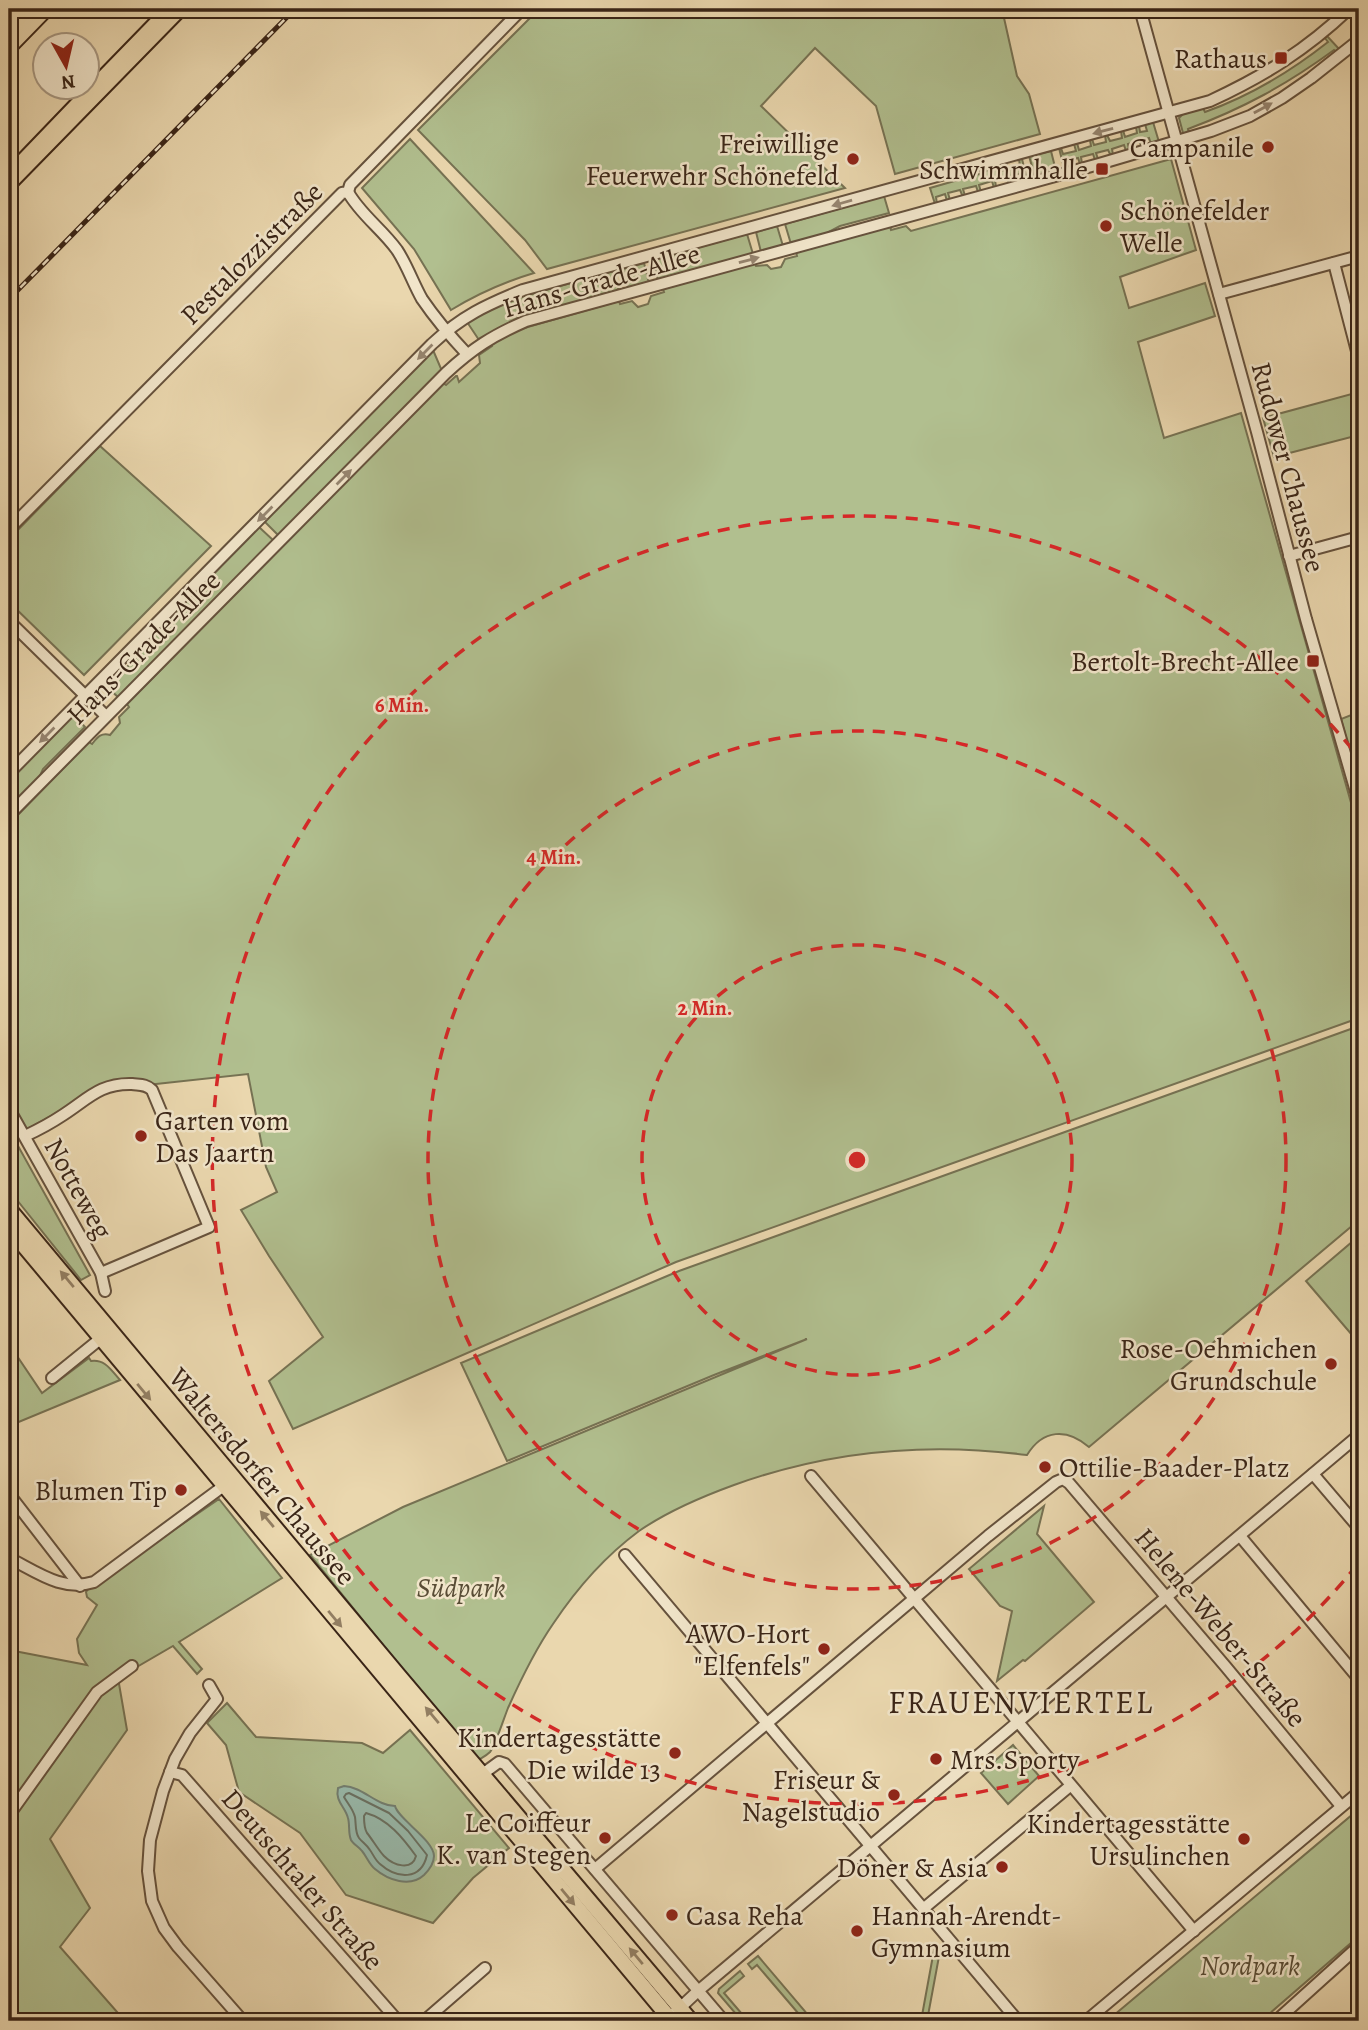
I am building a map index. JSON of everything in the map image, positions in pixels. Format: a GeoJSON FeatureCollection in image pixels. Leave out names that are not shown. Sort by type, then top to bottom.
{"type":"FeatureCollection","features":[{"type":"Feature","properties":{"kind":"main road"},"geometry":{"type":"LineString","coordinates":[[9,29],[29,9]]}},
{"type":"Feature","properties":{"kind":"main road"},"geometry":{"type":"LineString","coordinates":[[9,47],[46,9]]}},
{"type":"Feature","properties":{"kind":"main road","name":"Waltersdorfer Chaussee"},"geometry":{"type":"LineString","coordinates":[[9,1209],[105,1336]]}},
{"type":"Feature","properties":{"kind":"main road","name":"Waltersdorfer Chaussee"},"geometry":{"type":"LineString","coordinates":[[9,1228],[229,1482],[477,1778],[672,2017],[691,2021]]}},
{"type":"Feature","properties":{"kind":"street","name":"Pestalozzistraße"},"geometry":{"type":"LineString","coordinates":[[9,529],[342,193],[348,192],[350,185],[522,9]]}},
{"type":"Feature","properties":{"kind":"street","name":"Rudower Chaussee"},"geometry":{"type":"LineString","coordinates":[[1140,9],[1306,619],[1359,802]]}},
{"type":"Feature","properties":{"kind":"street","name":"Hans-Grade-Allee"},"geometry":{"type":"LineString","coordinates":[[9,773],[446,331],[483,306],[523,290],[1210,101],[1263,75],[1314,41],[1349,9]]}},
{"type":"Feature","properties":{"kind":"street","name":"Hans-Grade-Allee"},"geometry":{"type":"LineString","coordinates":[[9,815],[467,354],[493,336],[526,321],[1177,142],[1250,116],[1320,72],[1359,40]]}},
{"type":"Feature","properties":{"kind":"street"},"geometry":{"type":"LineString","coordinates":[[348,192],[398,252],[422,298],[467,354]]}},
{"type":"Feature","properties":{"kind":"street"},"geometry":{"type":"LineString","coordinates":[[1219,294],[1359,256]]}},
{"type":"Feature","properties":{"kind":"street"},"geometry":{"type":"LineString","coordinates":[[1334,263],[1359,359]]}},
{"type":"Feature","properties":{"kind":"street"},"geometry":{"type":"LineString","coordinates":[[1289,556],[1359,537]]}},
{"type":"Feature","properties":{"kind":"street"},"geometry":{"type":"LineString","coordinates":[[9,621],[106,716]]}},
{"type":"Feature","properties":{"kind":"street"},"geometry":{"type":"LineString","coordinates":[[25,1136],[63,1116],[86,1097],[107,1086],[149,1086],[209,1227],[101,1273]]}},
{"type":"Feature","properties":{"kind":"street","name":"Notteweg"},"geometry":{"type":"LineString","coordinates":[[9,1109],[101,1273],[104,1291]]}},
{"type":"Feature","properties":{"kind":"street"},"geometry":{"type":"LineString","coordinates":[[52,1378],[105,1336]]}},
{"type":"Feature","properties":{"kind":"street"},"geometry":{"type":"LineString","coordinates":[[672,2017],[698,1991],[1359,1435]]}},
{"type":"Feature","properties":{"kind":"street"},"geometry":{"type":"LineString","coordinates":[[1313,1474],[1359,1528]]}},
{"type":"Feature","properties":{"kind":"street"},"geometry":{"type":"LineString","coordinates":[[811,1476],[1194,1931]]}},
{"type":"Feature","properties":{"kind":"street","name":"Helene-Weber-Straße"},"geometry":{"type":"LineString","coordinates":[[915,1599],[988,1536],[1063,1479],[1234,1676],[1342,1807]]}},
{"type":"Feature","properties":{"kind":"street"},"geometry":{"type":"LineString","coordinates":[[9,1558],[55,1581],[80,1586],[94,1581],[229,1482]]}},
{"type":"Feature","properties":{"kind":"street"},"geometry":{"type":"LineString","coordinates":[[9,1494],[80,1586]]}},
{"type":"Feature","properties":{"kind":"street"},"geometry":{"type":"LineString","coordinates":[[1240,1536],[1359,1679]]}},
{"type":"Feature","properties":{"kind":"street"},"geometry":{"type":"LineString","coordinates":[[625,1555],[1018,2021]]}},
{"type":"Feature","properties":{"kind":"street"},"geometry":{"type":"LineString","coordinates":[[595,1869],[915,1599]]}},
{"type":"Feature","properties":{"kind":"street"},"geometry":{"type":"LineString","coordinates":[[9,1815],[97,1692],[132,1666]]}},
{"type":"Feature","properties":{"kind":"street"},"geometry":{"type":"LineString","coordinates":[[209,1685],[217,1699],[190,1733],[170,1772],[150,1840],[148,1871],[152,1901],[164,1928],[243,2021]]}},
{"type":"Feature","properties":{"kind":"street"},"geometry":{"type":"LineString","coordinates":[[477,1778],[499,1762],[505,1764],[724,2021]]}},
{"type":"Feature","properties":{"kind":"street","name":"Deutschtaler Straße"},"geometry":{"type":"LineString","coordinates":[[170,1772],[181,1775],[398,2021]]}},
{"type":"Feature","properties":{"kind":"street"},"geometry":{"type":"LineString","coordinates":[[923,1909],[1070,1786]]}},
{"type":"Feature","properties":{"kind":"street"},"geometry":{"type":"LineString","coordinates":[[1086,2021],[1359,1792]]}},
{"type":"Feature","properties":{"kind":"street"},"geometry":{"type":"LineString","coordinates":[[1276,2021],[1359,1946]]}},
{"type":"Feature","properties":{"kind":"street"},"geometry":{"type":"LineString","coordinates":[[424,2021],[485,1968]]}},
{"type":"Feature","properties":{"kind":"green space"},"geometry":{"type":"Polygon","coordinates":[[[539,9],[1002,9],[1017,76],[1029,94],[1040,134],[895,174],[876,106],[815,48],[761,106],[845,188],[547,269],[525,240],[418,130],[539,9]]]}},
{"type":"Feature","properties":{"kind":"green space"},"geometry":{"type":"Polygon","coordinates":[[[1327,36],[1341,51],[1338,53],[1334,50],[1264,95],[1188,129],[1189,133],[1183,133],[1179,118],[1183,114],[1203,108],[1205,112],[1254,91],[1314,53],[1328,42],[1325,38],[1327,36]]]}},
{"type":"Feature","properties":{"kind":"green space"},"geometry":{"type":"Polygon","coordinates":[[[1153,122],[1159,142],[1151,144],[1149,138],[1143,140],[1142,147],[1139,141],[1128,144],[1129,150],[1126,151],[1124,145],[1112,149],[1111,156],[1108,150],[1096,153],[1098,159],[1095,160],[1093,154],[1081,157],[1082,164],[1078,158],[1065,161],[1067,168],[1064,168],[1059,148],[1063,154],[1076,151],[1074,144],[1077,143],[1079,150],[1091,146],[1092,139],[1094,145],[1106,142],[1105,135],[1110,141],[1122,138],[1123,130],[1125,137],[1137,133],[1136,127],[1139,126],[1140,132],[1147,131],[1145,124],[1153,122]]]}},
{"type":"Feature","properties":{"kind":"green space"},"geometry":{"type":"Polygon","coordinates":[[[410,139],[534,273],[491,289],[451,310],[414,249],[362,188],[410,139]]]}},
{"type":"Feature","properties":{"kind":"green space"},"geometry":{"type":"Polygon","coordinates":[[[1051,151],[1056,171],[1035,177],[1029,156],[1051,151]]]}},
{"type":"Feature","properties":{"kind":"green space"},"geometry":{"type":"Polygon","coordinates":[[[1019,159],[1022,159],[1027,179],[1024,180],[1022,173],[1010,176],[1009,184],[1007,177],[995,180],[994,188],[992,181],[979,185],[981,192],[978,192],[976,186],[963,189],[963,197],[960,190],[948,193],[950,200],[947,201],[945,194],[936,197],[935,204],[930,188],[1000,165],[1002,171],[1005,170],[1006,163],[1008,170],[1020,166],[1019,159]]]}},
{"type":"Feature","properties":{"kind":"green space"},"geometry":{"type":"Polygon","coordinates":[[[1171,159],[1196,250],[1120,277],[1129,308],[1205,283],[1215,316],[1138,342],[1164,438],[1241,413],[1359,831],[1359,1018],[676,1262],[293,1429],[269,1381],[323,1337],[241,1210],[277,1192],[266,1167],[248,1074],[156,1084],[113,1082],[13,1137],[90,1275],[81,1280],[9,1190],[9,824],[89,742],[92,744],[102,735],[110,735],[120,723],[119,717],[129,707],[127,704],[443,383],[446,385],[456,376],[459,382],[480,363],[479,355],[492,346],[491,343],[517,330],[619,301],[620,304],[632,301],[638,307],[648,304],[651,296],[664,292],[663,289],[755,263],[756,266],[767,265],[771,269],[781,267],[785,259],[797,256],[796,252],[890,226],[891,230],[906,226],[911,231],[1171,159]]]}},
{"type":"Feature","properties":{"kind":"green space"},"geometry":{"type":"Polygon","coordinates":[[[884,196],[889,213],[840,226],[825,234],[791,244],[785,224],[884,196]]]}},
{"type":"Feature","properties":{"kind":"green space"},"geometry":{"type":"Polygon","coordinates":[[[777,226],[783,246],[761,252],[756,232],[777,226]]]}},
{"type":"Feature","properties":{"kind":"green space"},"geometry":{"type":"Polygon","coordinates":[[[747,234],[753,254],[658,280],[653,260],[747,234]]]}},
{"type":"Feature","properties":{"kind":"green space"},"geometry":{"type":"Polygon","coordinates":[[[644,263],[649,283],[628,289],[623,269],[644,263]]]}},
{"type":"Feature","properties":{"kind":"green space"},"geometry":{"type":"Polygon","coordinates":[[[613,271],[619,291],[515,321],[479,340],[467,322],[510,300],[613,271]]]}},
{"type":"Feature","properties":{"kind":"green space"},"geometry":{"type":"Polygon","coordinates":[[[433,350],[442,371],[279,536],[264,521],[433,350]]]}},
{"type":"Feature","properties":{"kind":"green space"},"geometry":{"type":"Polygon","coordinates":[[[1359,392],[1359,435],[1274,457],[1263,418],[1359,392]]]}},
{"type":"Feature","properties":{"kind":"green space"},"geometry":{"type":"Polygon","coordinates":[[[100,446],[211,546],[84,675],[9,602],[9,539],[100,446]]]}},
{"type":"Feature","properties":{"kind":"green space"},"geometry":{"type":"Polygon","coordinates":[[[259,527],[274,541],[119,698],[107,687],[146,648],[155,632],[259,527]]]}},
{"type":"Feature","properties":{"kind":"green space"},"geometry":{"type":"Polygon","coordinates":[[[1359,712],[1359,785],[1341,719],[1359,712]]]}},
{"type":"Feature","properties":{"kind":"green space"},"geometry":{"type":"Polygon","coordinates":[[[73,714],[85,727],[43,769],[38,780],[9,809],[9,780],[73,714]]]}},
{"type":"Feature","properties":{"kind":"green space","name":"Südpark"},"geometry":{"type":"Polygon","coordinates":[[[1359,1026],[1359,1220],[1089,1447],[1072,1437],[1056,1434],[1040,1440],[1027,1455],[953,1449],[879,1452],[842,1457],[770,1473],[673,1511],[626,1541],[603,1562],[572,1598],[546,1634],[529,1665],[492,1749],[477,1761],[310,1555],[403,1507],[807,1339],[507,1461],[461,1363],[679,1271],[1359,1026]]]}},
{"type":"Feature","properties":{"kind":"green space"},"geometry":{"type":"Polygon","coordinates":[[[1359,1236],[1359,1341],[1358,1342],[1306,1281],[1359,1236]]]}},
{"type":"Feature","properties":{"kind":"green space"},"geometry":{"type":"Polygon","coordinates":[[[9,1344],[42,1393],[89,1358],[91,1361],[104,1363],[120,1380],[9,1426],[9,1344]]]}},
{"type":"Feature","properties":{"kind":"green space"},"geometry":{"type":"Polygon","coordinates":[[[219,1499],[282,1578],[179,1642],[202,1669],[197,1674],[173,1646],[118,1678],[127,1730],[50,1839],[90,1908],[60,1947],[125,2021],[9,2021],[9,1650],[87,1665],[79,1653],[77,1639],[97,1605],[87,1597],[89,1588],[219,1499]]]}},
{"type":"Feature","properties":{"kind":"green space"},"geometry":{"type":"Polygon","coordinates":[[[1044,1506],[1037,1534],[1094,1602],[1025,1661],[997,1681],[1012,1611],[1000,1606],[969,1569],[1044,1506]]]}},
{"type":"Feature","properties":{"kind":"green space"},"geometry":{"type":"Polygon","coordinates":[[[227,1703],[256,1737],[362,1743],[383,1753],[410,1730],[509,1848],[473,1878],[433,1923],[346,1895],[300,1833],[239,1792],[226,1745],[207,1723],[227,1703]]]}},
{"type":"Feature","properties":{"kind":"green space"},"geometry":{"type":"Polygon","coordinates":[[[1013,1745],[1039,1776],[1008,1804],[981,1773],[1013,1745]]]}},
{"type":"Feature","properties":{"kind":"green space","name":"Nordpark"},"geometry":{"type":"Polygon","coordinates":[[[1359,1809],[1359,1936],[1261,2021],[1107,2021],[1359,1809]]]}},
{"type":"Feature","properties":{"kind":"green space"},"geometry":{"type":"Polygon","coordinates":[[[934,1950],[940,1951],[927,2021],[921,2021],[934,1950]]]}},
{"type":"Feature","properties":{"kind":"green space"},"geometry":{"type":"Polygon","coordinates":[[[758,1956],[809,2016],[804,2020],[757,1965],[752,1969],[748,1964],[758,1956]]]}},
{"type":"Feature","properties":{"kind":"green space"},"geometry":{"type":"Polygon","coordinates":[[[740,1971],[744,1976],[724,1993],[748,2021],[742,2021],[718,1993],[719,1989],[740,1971]]]}},
{"type":"Feature","properties":{"kind":"water"},"geometry":{"type":"Polygon","coordinates":[[[344,1786],[395,1806],[432,1850],[433,1861],[424,1875],[412,1881],[399,1881],[373,1867],[351,1840],[347,1814],[338,1797],[338,1788],[344,1786]]]}},
{"type":"Feature","properties":{"kind":"tram line"},"geometry":{"type":"LineString","coordinates":[[102,68],[159,9]]}},
{"type":"Feature","properties":{"kind":"tram line"},"geometry":{"type":"LineString","coordinates":[[9,195],[191,9]]}},
{"type":"Feature","properties":{"kind":"tram line"},"geometry":{"type":"LineString","coordinates":[[9,164],[69,102]]}},
{"type":"Feature","properties":{"kind":"railway"},"geometry":{"type":"LineString","coordinates":[[9,299],[295,9]]}},
{"type":"Feature","properties":{"kind":"place","name":"Rathaus"},"geometry":{"type":"Point","coordinates":[1281,58]}},
{"type":"Feature","properties":{"kind":"place","name":"Campanile"},"geometry":{"type":"Point","coordinates":[1268,147]}},
{"type":"Feature","properties":{"kind":"place","name":"Freiwillige Feuerwehr Schönefeld"},"geometry":{"type":"Point","coordinates":[853,159]}},
{"type":"Feature","properties":{"kind":"place","name":"Schwimmhalle"},"geometry":{"type":"Point","coordinates":[1102,169]}},
{"type":"Feature","properties":{"kind":"place","name":"Schönefelder Welle"},"geometry":{"type":"Point","coordinates":[1106,226]}},
{"type":"Feature","properties":{"kind":"place","name":"Bertolt-Brecht-Allee"},"geometry":{"type":"Point","coordinates":[1313,661]}},
{"type":"Feature","properties":{"kind":"place","name":"Garten vom Das Jaartn"},"geometry":{"type":"Point","coordinates":[141,1136]}},
{"type":"Feature","properties":{"kind":"place","name":"Rose-Oehmichen Grundschule"},"geometry":{"type":"Point","coordinates":[1331,1364]}},
{"type":"Feature","properties":{"kind":"place","name":"Ottilie-Baader-Platz"},"geometry":{"type":"Point","coordinates":[1045,1467]}},
{"type":"Feature","properties":{"kind":"place","name":"Blumen Tip"},"geometry":{"type":"Point","coordinates":[181,1490]}},
{"type":"Feature","properties":{"kind":"place","name":"AWO-Hort \"Elfenfels\""},"geometry":{"type":"Point","coordinates":[824,1649]}},
{"type":"Feature","properties":{"kind":"place","name":"Kindertagesstätte Die wilde 13"},"geometry":{"type":"Point","coordinates":[675,1753]}},
{"type":"Feature","properties":{"kind":"place","name":"Mrs.Sporty"},"geometry":{"type":"Point","coordinates":[936,1759]}},
{"type":"Feature","properties":{"kind":"place","name":"Friseur & Nagelstudio"},"geometry":{"type":"Point","coordinates":[894,1795]}},
{"type":"Feature","properties":{"kind":"place","name":"Le Coiffeur K. van Stegen"},"geometry":{"type":"Point","coordinates":[605,1838]}},
{"type":"Feature","properties":{"kind":"place","name":"Kindertagesstätte Ursulinchen"},"geometry":{"type":"Point","coordinates":[1244,1839]}},
{"type":"Feature","properties":{"kind":"place","name":"Döner & Asia"},"geometry":{"type":"Point","coordinates":[1002,1867]}},
{"type":"Feature","properties":{"kind":"place","name":"Casa Reha"},"geometry":{"type":"Point","coordinates":[672,1915]}},
{"type":"Feature","properties":{"kind":"place","name":"Hannah-Arendt- Gymnasium"},"geometry":{"type":"Point","coordinates":[857,1931]}},
{"type":"Feature","properties":{"kind":"district","name":"FRAUENVIERTEL"},"geometry":{"type":"Point","coordinates":[1021,1702]}}]}
